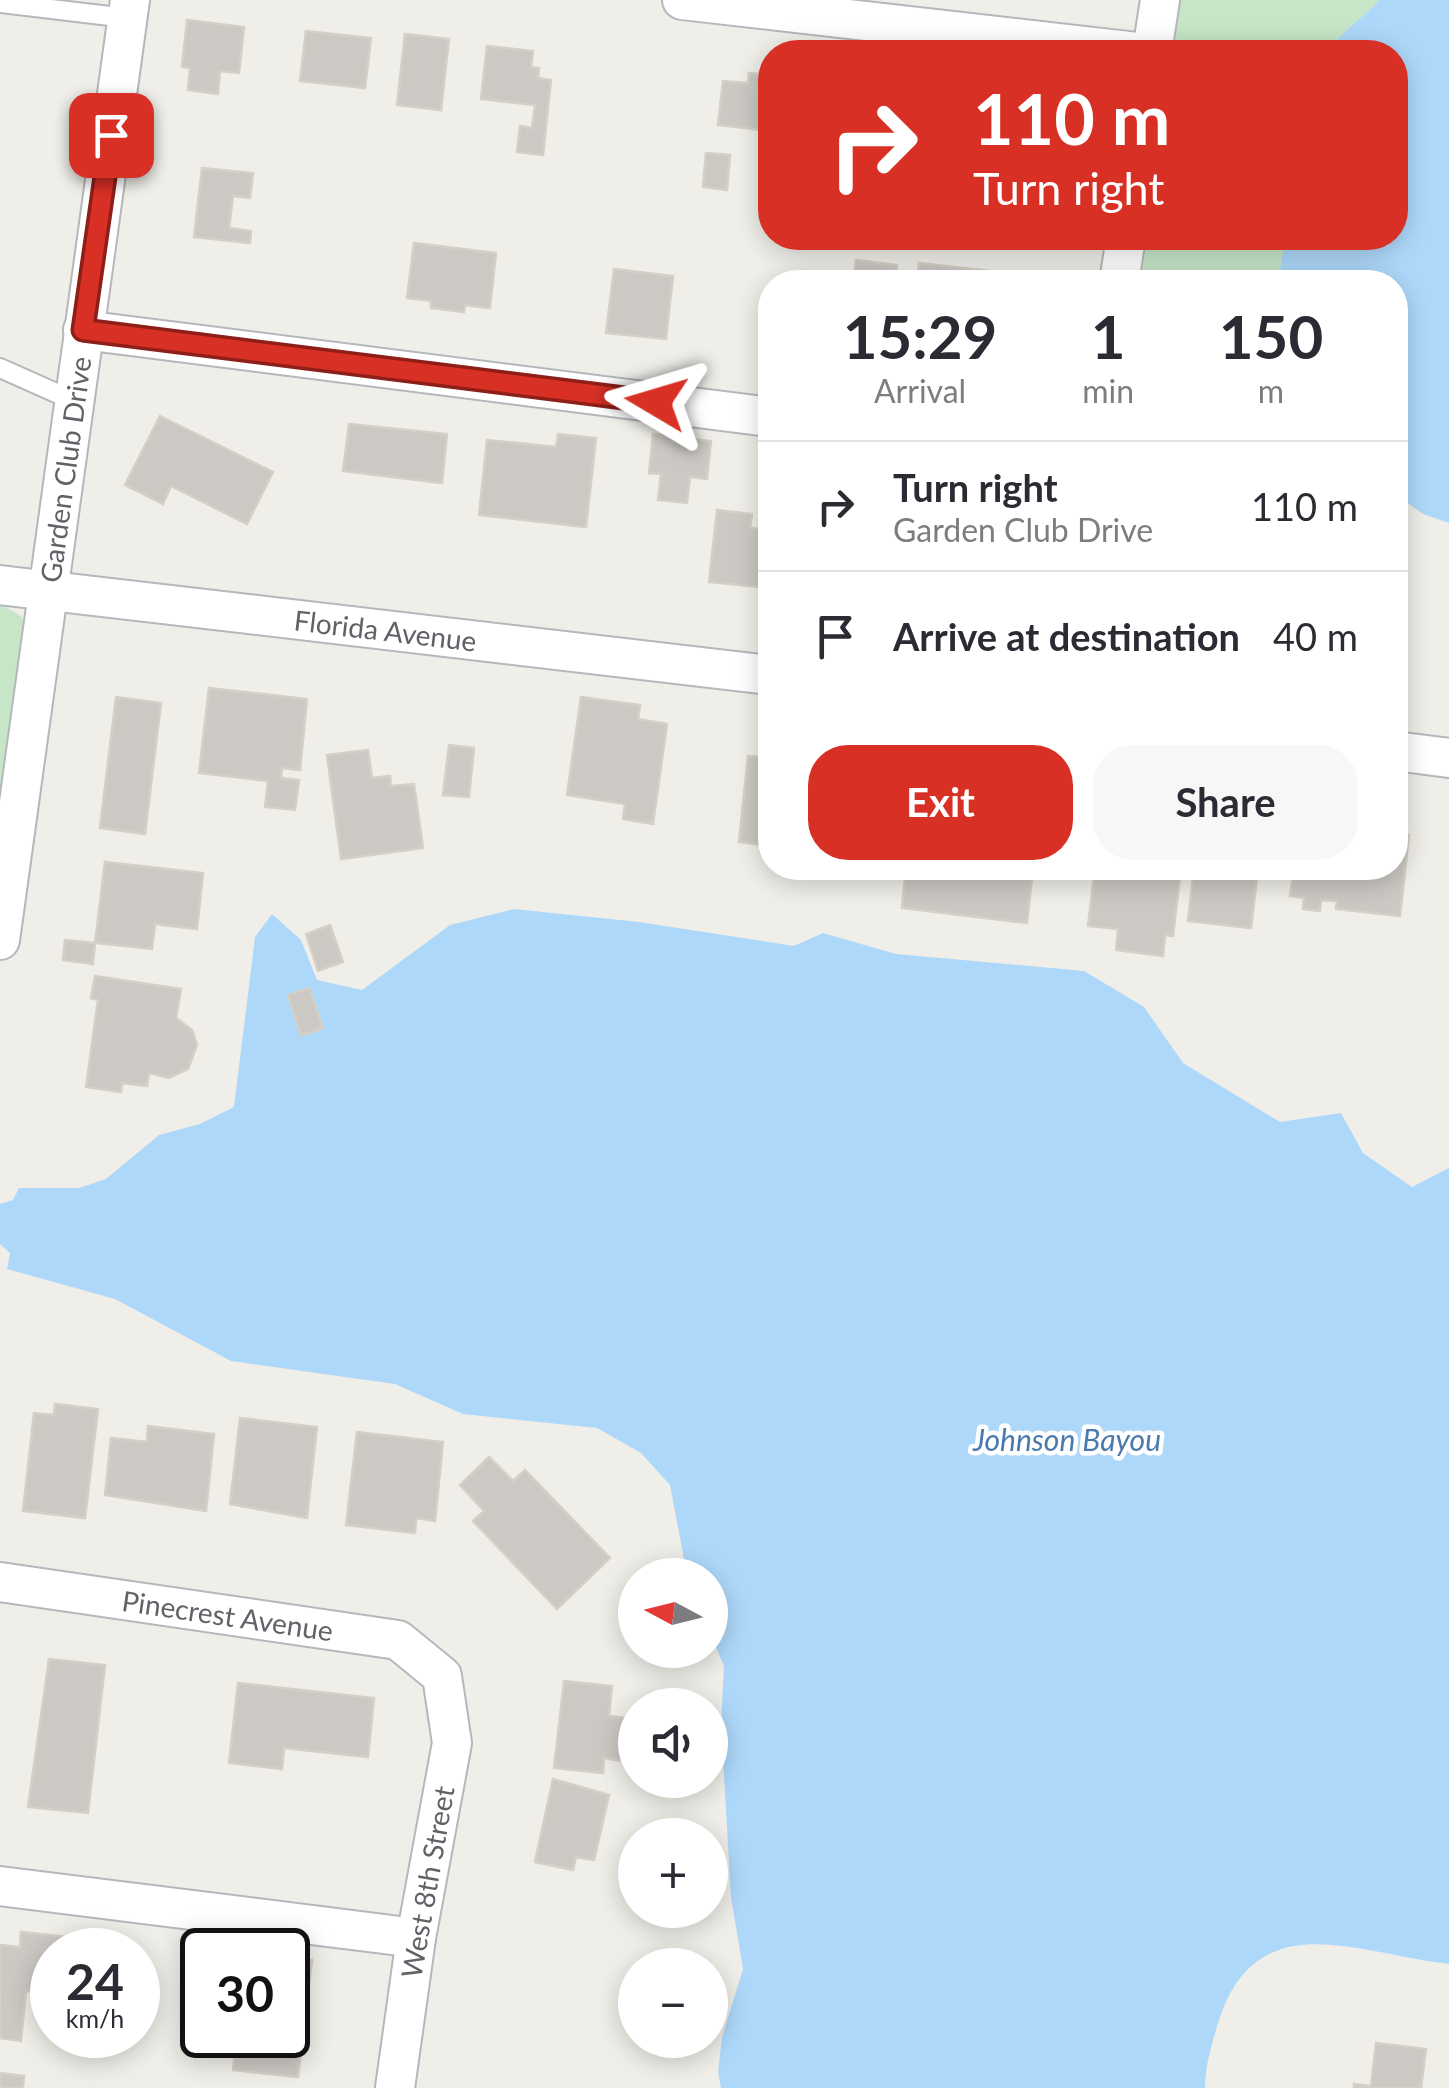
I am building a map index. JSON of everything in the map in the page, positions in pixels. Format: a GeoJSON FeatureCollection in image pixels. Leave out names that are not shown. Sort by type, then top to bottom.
{"type":"FeatureCollection","features":[{"type":"Feature","properties":{"kind":"street"},"geometry":{"type":"LineString","coordinates":[[682,0],[1032,40]]}},
{"type":"Feature","properties":{"kind":"street"},"geometry":{"type":"LineString","coordinates":[[1154,40],[1160,0]]}},
{"type":"Feature","properties":{"kind":"street","name":"Garden Club Drive"},"geometry":{"type":"LineString","coordinates":[[0,940],[128,9]]}},
{"type":"Feature","properties":{"kind":"street"},"geometry":{"type":"LineString","coordinates":[[83,330],[758,415]]}},
{"type":"Feature","properties":{"kind":"street","name":"Florida Avenue"},"geometry":{"type":"LineString","coordinates":[[0,585],[758,674]]}},
{"type":"Feature","properties":{"kind":"street"},"geometry":{"type":"LineString","coordinates":[[1408,753],[1449,758]]}},
{"type":"Feature","properties":{"kind":"street","name":"Pinecrest Avenue"},"geometry":{"type":"LineString","coordinates":[[0,1582],[398,1640],[442,1676]]}},
{"type":"Feature","properties":{"kind":"street","name":"West 8th Street"},"geometry":{"type":"LineString","coordinates":[[395,2088],[416,1938],[452,1743],[442,1676]]}},
{"type":"Feature","properties":{"kind":"street"},"geometry":{"type":"LineString","coordinates":[[0,1886],[416,1938]]}},
{"type":"Feature","properties":{"kind":"lane"},"geometry":{"type":"LineString","coordinates":[[0,3],[128,9]]}},
{"type":"Feature","properties":{"kind":"lane"},"geometry":{"type":"LineString","coordinates":[[0,368],[74,401]]}},
{"type":"Feature","properties":{"kind":"green space"},"geometry":{"type":"Polygon","coordinates":[[[1179,0],[1380,0],[1336,40],[1174,40],[1179,0]]]}},
{"type":"Feature","properties":{"kind":"green space"},"geometry":{"type":"Polygon","coordinates":[[[1145,250],[1283,250],[1280,270],[1143,270],[1145,250]]]}},
{"type":"Feature","properties":{"kind":"green space"},"geometry":{"type":"Polygon","coordinates":[[[0,604],[21,616],[28,633],[0,853],[0,604]]]}},
{"type":"Feature","properties":{"kind":"water"},"geometry":{"type":"Polygon","coordinates":[[[1380,0],[1449,0],[1449,523],[1423,514],[1408,503],[1408,270],[1280,270],[1283,250],[1408,250],[1408,40],[1336,40],[1380,0]]]}},
{"type":"Feature","properties":{"kind":"water","name":"Johnson Bayou"},"geometry":{"type":"Polygon","coordinates":[[[514,909],[639,922],[794,946],[823,933],[896,954],[1084,971],[1144,1007],[1183,1063],[1280,1122],[1341,1113],[1363,1153],[1412,1187],[1449,1168],[1449,1964],[1314,1944],[1284,1948],[1258,1960],[1236,1984],[1219,2020],[1205,2088],[721,2088],[720,2058],[728,2058],[728,2018],[743,1969],[731,1897],[725,1798],[728,1688],[723,1688],[724,1668],[728,1668],[728,1558],[684,1558],[670,1485],[641,1453],[597,1428],[463,1414],[395,1384],[231,1361],[115,1299],[7,1269],[10,1253],[0,1244],[0,1204],[13,1200],[19,1188],[79,1188],[106,1179],[159,1135],[200,1124],[234,1107],[255,937],[272,914],[301,940],[317,980],[362,990],[450,925],[514,909]]]}},
{"type":"Feature","properties":{"kind":"building"},"geometry":{"type":"Polygon","coordinates":[[[187,20],[244,27],[239,73],[220,71],[218,94],[188,90],[190,68],[182,67],[187,20]]]}},
{"type":"Feature","properties":{"kind":"building"},"geometry":{"type":"Polygon","coordinates":[[[306,31],[371,38],[365,88],[300,81],[306,31]]]}},
{"type":"Feature","properties":{"kind":"building"},"geometry":{"type":"Polygon","coordinates":[[[405,34],[449,39],[441,110],[397,105],[405,34]]]}},
{"type":"Feature","properties":{"kind":"building"},"geometry":{"type":"Polygon","coordinates":[[[487,46],[533,51],[531,67],[539,68],[538,78],[551,80],[543,155],[517,152],[520,126],[532,128],[535,105],[481,99],[487,46]]]}},
{"type":"Feature","properties":{"kind":"building"},"geometry":{"type":"Polygon","coordinates":[[[749,73],[758,74],[758,130],[718,125],[723,81],[748,83],[749,73]]]}},
{"type":"Feature","properties":{"kind":"building"},"geometry":{"type":"Polygon","coordinates":[[[706,153],[730,155],[727,190],[703,187],[706,153]]]}},
{"type":"Feature","properties":{"kind":"building"},"geometry":{"type":"Polygon","coordinates":[[[202,168],[253,173],[250,198],[233,196],[229,228],[251,231],[250,243],[194,237],[202,168]]]}},
{"type":"Feature","properties":{"kind":"building"},"geometry":{"type":"Polygon","coordinates":[[[414,243],[496,253],[490,308],[465,305],[464,312],[431,308],[431,301],[407,298],[414,243]]]}},
{"type":"Feature","properties":{"kind":"building"},"geometry":{"type":"Polygon","coordinates":[[[856,260],[897,265],[897,270],[855,270],[856,260]]]}},
{"type":"Feature","properties":{"kind":"building"},"geometry":{"type":"Polygon","coordinates":[[[919,263],[982,270],[918,270],[919,263]]]}},
{"type":"Feature","properties":{"kind":"building"},"geometry":{"type":"Polygon","coordinates":[[[614,269],[673,276],[666,339],[606,333],[614,269]]]}},
{"type":"Feature","properties":{"kind":"building"},"geometry":{"type":"Polygon","coordinates":[[[160,416],[273,472],[247,524],[171,486],[163,504],[125,485],[160,416]]]}},
{"type":"Feature","properties":{"kind":"building"},"geometry":{"type":"Polygon","coordinates":[[[349,424],[447,434],[442,483],[343,471],[349,424]]]}},
{"type":"Feature","properties":{"kind":"building"},"geometry":{"type":"Polygon","coordinates":[[[558,434],[596,438],[586,527],[479,515],[487,440],[556,447],[558,434]]]}},
{"type":"Feature","properties":{"kind":"building"},"geometry":{"type":"Polygon","coordinates":[[[653,434],[711,441],[707,479],[690,477],[687,503],[658,500],[661,474],[649,473],[653,434]]]}},
{"type":"Feature","properties":{"kind":"building"},"geometry":{"type":"Polygon","coordinates":[[[717,510],[752,514],[750,528],[758,529],[758,587],[709,582],[717,510]]]}},
{"type":"Feature","properties":{"kind":"building"},"geometry":{"type":"Polygon","coordinates":[[[209,688],[307,699],[300,770],[282,768],[281,778],[299,780],[295,810],[265,807],[268,781],[199,773],[209,688]]]}},
{"type":"Feature","properties":{"kind":"building"},"geometry":{"type":"Polygon","coordinates":[[[116,697],[161,703],[145,834],[100,828],[116,697]]]}},
{"type":"Feature","properties":{"kind":"building"},"geometry":{"type":"Polygon","coordinates":[[[581,697],[640,705],[638,719],[667,724],[653,824],[623,819],[625,804],[567,795],[581,697]]]}},
{"type":"Feature","properties":{"kind":"building"},"geometry":{"type":"Polygon","coordinates":[[[449,745],[474,748],[469,797],[443,795],[449,745]]]}},
{"type":"Feature","properties":{"kind":"building"},"geometry":{"type":"Polygon","coordinates":[[[368,750],[372,778],[390,776],[391,786],[414,784],[423,848],[341,859],[327,755],[368,750]]]}},
{"type":"Feature","properties":{"kind":"building"},"geometry":{"type":"Polygon","coordinates":[[[748,756],[758,757],[758,844],[739,842],[748,756]]]}},
{"type":"Feature","properties":{"kind":"building"},"geometry":{"type":"Polygon","coordinates":[[[105,862],[203,873],[197,929],[155,924],[152,949],[95,943],[105,862]]]}},
{"type":"Feature","properties":{"kind":"building"},"geometry":{"type":"Polygon","coordinates":[[[905,880],[1032,880],[1027,923],[902,908],[905,880]]]}},
{"type":"Feature","properties":{"kind":"building"},"geometry":{"type":"Polygon","coordinates":[[[1094,880],[1180,880],[1173,936],[1165,935],[1163,956],[1116,950],[1118,929],[1088,926],[1094,880]]]}},
{"type":"Feature","properties":{"kind":"building"},"geometry":{"type":"Polygon","coordinates":[[[1193,880],[1257,880],[1251,928],[1188,921],[1193,880]]]}},
{"type":"Feature","properties":{"kind":"building"},"geometry":{"type":"Polygon","coordinates":[[[1292,880],[1404,880],[1400,916],[1336,909],[1337,901],[1321,900],[1320,911],[1303,909],[1304,898],[1290,896],[1292,880]]]}},
{"type":"Feature","properties":{"kind":"building"},"geometry":{"type":"Polygon","coordinates":[[[330,925],[343,962],[318,971],[306,934],[330,925]]]}},
{"type":"Feature","properties":{"kind":"building"},"geometry":{"type":"Polygon","coordinates":[[[65,940],[95,943],[93,964],[63,960],[65,940]]]}},
{"type":"Feature","properties":{"kind":"building"},"geometry":{"type":"Polygon","coordinates":[[[95,976],[181,989],[176,1018],[192,1030],[197,1045],[188,1069],[169,1078],[149,1073],[147,1086],[122,1083],[121,1092],[86,1087],[98,1000],[91,998],[95,976]]]}},
{"type":"Feature","properties":{"kind":"building"},"geometry":{"type":"Polygon","coordinates":[[[309,988],[323,1028],[301,1036],[288,995],[309,988]]]}},
{"type":"Feature","properties":{"kind":"building"},"geometry":{"type":"Polygon","coordinates":[[[55,1404],[98,1409],[85,1518],[23,1511],[34,1413],[54,1415],[55,1404]]]}},
{"type":"Feature","properties":{"kind":"building"},"geometry":{"type":"Polygon","coordinates":[[[240,1418],[317,1427],[307,1518],[230,1504],[240,1418]]]}},
{"type":"Feature","properties":{"kind":"building"},"geometry":{"type":"Polygon","coordinates":[[[148,1426],[214,1434],[206,1511],[105,1495],[111,1438],[147,1442],[148,1426]]]}},
{"type":"Feature","properties":{"kind":"building"},"geometry":{"type":"Polygon","coordinates":[[[357,1432],[443,1442],[435,1521],[416,1518],[415,1533],[346,1525],[357,1432]]]}},
{"type":"Feature","properties":{"kind":"building"},"geometry":{"type":"Polygon","coordinates":[[[489,1457],[513,1481],[525,1470],[610,1558],[557,1609],[473,1521],[484,1511],[460,1485],[489,1457]]]}},
{"type":"Feature","properties":{"kind":"building"},"geometry":{"type":"Polygon","coordinates":[[[49,1659],[105,1665],[88,1813],[28,1807],[49,1659]]]}},
{"type":"Feature","properties":{"kind":"building"},"geometry":{"type":"Polygon","coordinates":[[[564,1681],[612,1686],[609,1716],[618,1717],[618,1760],[604,1758],[603,1773],[554,1768],[564,1681]]]}},
{"type":"Feature","properties":{"kind":"building"},"geometry":{"type":"Polygon","coordinates":[[[238,1683],[374,1698],[368,1757],[284,1748],[282,1769],[229,1763],[238,1683]]]}},
{"type":"Feature","properties":{"kind":"building"},"geometry":{"type":"Polygon","coordinates":[[[553,1779],[609,1795],[594,1860],[576,1857],[573,1870],[535,1862],[553,1779]]]}},
{"type":"Feature","properties":{"kind":"building"},"geometry":{"type":"Polygon","coordinates":[[[21,1932],[30,1933],[30,1991],[26,1991],[21,2041],[0,2038],[0,1945],[20,1947],[21,1932]]]}},
{"type":"Feature","properties":{"kind":"building"},"geometry":{"type":"Polygon","coordinates":[[[1376,2043],[1426,2049],[1421,2088],[1354,2088],[1354,2084],[1371,2086],[1376,2043]]]}},
{"type":"Feature","properties":{"kind":"building"},"geometry":{"type":"Polygon","coordinates":[[[234,2058],[300,2058],[298,2077],[233,2070],[234,2058]]]}},
{"type":"Feature","properties":{"kind":"building"},"geometry":{"type":"Polygon","coordinates":[[[0,2073],[24,2076],[23,2088],[0,2088],[0,2073]]]}},
{"type":"Feature","properties":{"kind":"route"},"geometry":{"type":"LineString","coordinates":[[111,135],[83,330],[656,402]]}}]}
